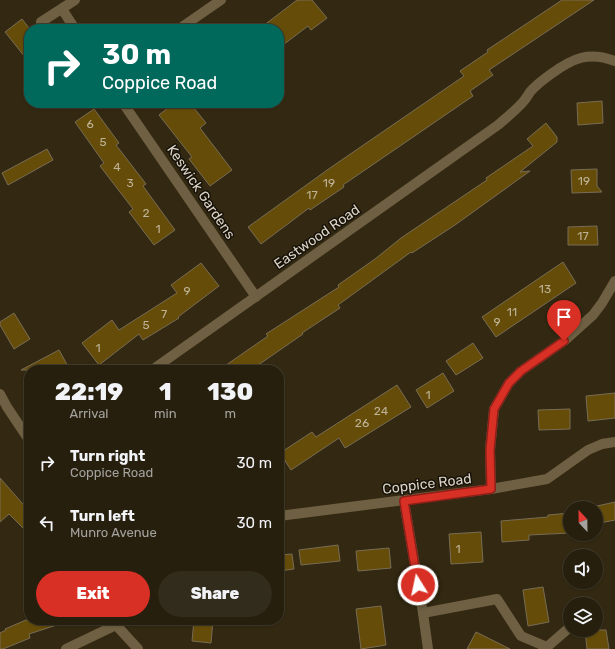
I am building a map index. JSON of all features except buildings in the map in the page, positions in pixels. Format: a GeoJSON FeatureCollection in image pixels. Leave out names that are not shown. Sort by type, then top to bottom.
{"type":"FeatureCollection","features":[{"type":"Feature","properties":{"kind":"street"},"geometry":{"type":"LineString","coordinates":[[41,22],[75,0]]}},
{"type":"Feature","properties":{"kind":"street"},"geometry":{"type":"LineString","coordinates":[[186,24],[221,0]]}},
{"type":"Feature","properties":{"kind":"street"},"geometry":{"type":"LineString","coordinates":[[62,9],[72,24]]}},
{"type":"Feature","properties":{"kind":"street","name":"Eastwood Road"},"geometry":{"type":"LineString","coordinates":[[159,365],[498,125],[524,101],[537,85],[570,61],[588,56],[600,57],[615,61]]}},
{"type":"Feature","properties":{"kind":"street","name":"Keswick Gardens"},"geometry":{"type":"LineString","coordinates":[[126,108],[256,297]]}},
{"type":"Feature","properties":{"kind":"street"},"geometry":{"type":"LineString","coordinates":[[491,489],[490,450],[494,409],[509,383],[521,371],[564,341],[593,315],[615,281]]}},
{"type":"Feature","properties":{"kind":"street"},"geometry":{"type":"LineString","coordinates":[[0,394],[24,432]]}},
{"type":"Feature","properties":{"kind":"street","name":"Coppice Road"},"geometry":{"type":"LineString","coordinates":[[284,515],[491,489],[547,479],[588,450],[602,444],[615,442]]}},
{"type":"Feature","properties":{"kind":"street"},"geometry":{"type":"LineString","coordinates":[[404,501],[428,649]]}},
{"type":"Feature","properties":{"kind":"street"},"geometry":{"type":"LineString","coordinates":[[423,613],[497,599],[522,636],[547,647],[563,633]]}},
{"type":"Feature","properties":{"kind":"street"},"geometry":{"type":"LineString","coordinates":[[66,649],[113,625]]}},
{"type":"Feature","properties":{"kind":"street"},"geometry":{"type":"LineString","coordinates":[[121,625],[138,649]]}},
{"type":"Feature","properties":{"kind":"route"},"geometry":{"type":"LineString","coordinates":[[418,585],[404,501],[491,489],[490,450],[494,409],[509,383],[521,371],[564,341]]}}]}
